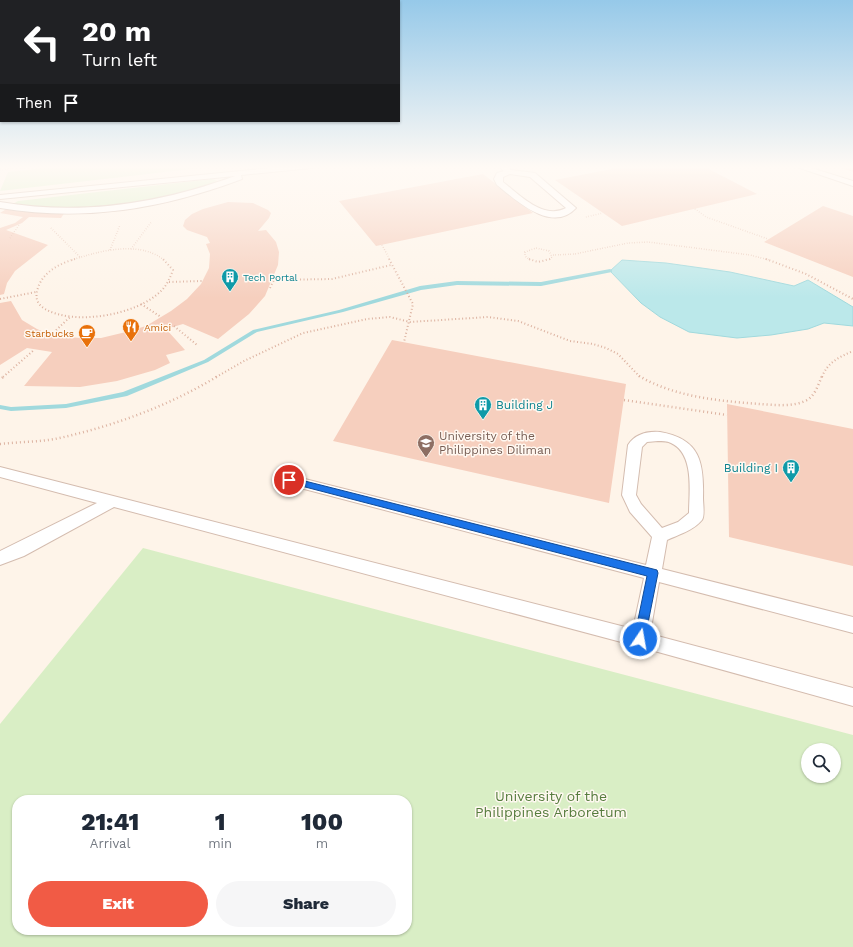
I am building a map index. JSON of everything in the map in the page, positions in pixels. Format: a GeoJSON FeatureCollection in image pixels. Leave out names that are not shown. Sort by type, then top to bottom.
{"type":"FeatureCollection","features":[{"type":"Feature","properties":{"kind":"lane"},"geometry":{"type":"LineString","coordinates":[[38,210],[65,210]]}},
{"type":"Feature","properties":{"kind":"lane"},"geometry":{"type":"LineString","coordinates":[[537,210],[558,214],[570,210]]}},
{"type":"Feature","properties":{"kind":"lane"},"geometry":{"type":"LineString","coordinates":[[658,436],[676,440],[687,449],[694,461],[696,516],[683,526],[660,536],[635,508],[628,495],[636,446],[643,438],[658,436]]}},
{"type":"Feature","properties":{"kind":"lane"},"geometry":{"type":"LineString","coordinates":[[0,472],[640,639],[853,698]]}},
{"type":"Feature","properties":{"kind":"lane"},"geometry":{"type":"LineString","coordinates":[[289,480],[853,625]]}},
{"type":"Feature","properties":{"kind":"lane"},"geometry":{"type":"LineString","coordinates":[[0,558],[18,551],[113,501]]}},
{"type":"Feature","properties":{"kind":"lane"},"geometry":{"type":"LineString","coordinates":[[640,639],[660,536]]}},
{"type":"Feature","properties":{"kind":"lane"},"geometry":{"type":"LineString","coordinates":[[0,546],[18,551]]}},
{"type":"Feature","properties":{"kind":"path"},"geometry":{"type":"LineString","coordinates":[[697,210],[706,217],[768,239]]}},
{"type":"Feature","properties":{"kind":"path"},"geometry":{"type":"LineString","coordinates":[[131,249],[154,219]]}},
{"type":"Feature","properties":{"kind":"path"},"geometry":{"type":"LineString","coordinates":[[110,250],[120,224]]}},
{"type":"Feature","properties":{"kind":"path"},"geometry":{"type":"LineString","coordinates":[[50,227],[80,257]]}},
{"type":"Feature","properties":{"kind":"path"},"geometry":{"type":"LineString","coordinates":[[553,255],[551,260],[539,262],[530,260],[524,254],[532,248],[540,248],[549,251],[553,255],[579,255],[606,247],[638,242],[670,243],[755,256],[778,263],[820,280],[853,300]]}},
{"type":"Feature","properties":{"kind":"path"},"geometry":{"type":"LineString","coordinates":[[382,245],[391,265],[413,304],[410,322],[404,342]]}},
{"type":"Feature","properties":{"kind":"path"},"geometry":{"type":"LineString","coordinates":[[131,249],[157,254],[168,261],[172,270],[169,282],[159,293],[141,304],[118,312],[93,316],[71,316],[53,313],[40,306],[35,296],[38,285],[47,274],[61,265],[80,257],[110,250],[131,249]]}},
{"type":"Feature","properties":{"kind":"path"},"geometry":{"type":"LineString","coordinates":[[270,288],[274,280],[332,279],[391,265]]}},
{"type":"Feature","properties":{"kind":"path"},"geometry":{"type":"LineString","coordinates":[[169,282],[202,281]]}},
{"type":"Feature","properties":{"kind":"path"},"geometry":{"type":"LineString","coordinates":[[0,299],[36,292]]}},
{"type":"Feature","properties":{"kind":"path"},"geometry":{"type":"LineString","coordinates":[[141,304],[161,317]]}},
{"type":"Feature","properties":{"kind":"path"},"geometry":{"type":"LineString","coordinates":[[51,335],[71,316]]}},
{"type":"Feature","properties":{"kind":"path"},"geometry":{"type":"LineString","coordinates":[[0,444],[54,439],[95,428],[166,404],[202,386],[246,360],[303,333],[367,318],[390,318],[410,322],[488,317],[518,321],[570,341],[593,344],[606,348],[618,354],[639,377],[655,384],[688,395],[728,402],[781,405],[806,400],[816,391],[825,369],[838,358],[853,351]]}},
{"type":"Feature","properties":{"kind":"path"},"geometry":{"type":"LineString","coordinates":[[174,326],[197,345]]}},
{"type":"Feature","properties":{"kind":"path"},"geometry":{"type":"LineString","coordinates":[[2,378],[34,350]]}},
{"type":"Feature","properties":{"kind":"path"},"geometry":{"type":"LineString","coordinates":[[624,400],[727,415]]}},
{"type":"Feature","properties":{"kind":"green space","name":"University of the Philippines Arboretum"},"geometry":{"type":"Polygon","coordinates":[[[143,548],[853,735],[853,947],[0,947],[0,724],[143,548]]]}},
{"type":"Feature","properties":{"kind":"water"},"geometry":{"type":"Polygon","coordinates":[[[622,260],[666,263],[730,272],[794,286],[808,280],[853,307],[853,326],[824,323],[808,329],[771,335],[737,338],[689,332],[660,317],[641,303],[610,271],[622,260]]]}},
{"type":"Feature","properties":{"kind":"building"},"geometry":{"type":"Polygon","coordinates":[[[4,210],[65,212],[61,218],[29,217],[22,223],[6,230],[48,245],[15,271],[7,283],[4,294],[0,295],[0,228],[15,223],[23,217],[0,213],[4,210]]]}},
{"type":"Feature","properties":{"kind":"building","name":"Tech Portal"},"geometry":{"type":"Polygon","coordinates":[[[200,210],[268,210],[271,213],[269,218],[258,231],[266,230],[276,242],[279,252],[278,265],[265,296],[249,314],[218,339],[183,324],[166,329],[185,350],[166,355],[170,363],[155,370],[117,381],[80,387],[24,386],[52,352],[27,348],[0,365],[0,303],[11,301],[22,320],[51,335],[80,338],[101,338],[146,326],[171,311],[187,299],[201,284],[209,268],[210,254],[206,244],[210,243],[207,237],[187,230],[183,226],[185,220],[192,214],[200,210]]]}},
{"type":"Feature","properties":{"kind":"building"},"geometry":{"type":"Polygon","coordinates":[[[347,210],[529,210],[533,213],[376,246],[347,210]]]}},
{"type":"Feature","properties":{"kind":"building"},"geometry":{"type":"Polygon","coordinates":[[[599,210],[689,210],[622,226],[599,210]]]}},
{"type":"Feature","properties":{"kind":"building"},"geometry":{"type":"Polygon","coordinates":[[[816,210],[836,210],[853,216],[853,277],[764,242],[816,210]]]}},
{"type":"Feature","properties":{"kind":"building","name":"Building J"},"geometry":{"type":"Polygon","coordinates":[[[392,340],[626,384],[609,503],[333,441],[392,340]]]}},
{"type":"Feature","properties":{"kind":"building","name":"Building I"},"geometry":{"type":"Polygon","coordinates":[[[727,404],[853,429],[853,566],[729,537],[727,404]]]}},
{"type":"Feature","properties":{"kind":"waterway"},"geometry":{"type":"LineString","coordinates":[[0,407],[11,409],[66,406],[125,394],[206,361],[255,331],[341,311],[420,288],[457,283],[541,284],[610,271]]}},
{"type":"Feature","properties":{"kind":"place","name":"Tech Portal"},"geometry":{"type":"Point","coordinates":[230,292]}},
{"type":"Feature","properties":{"kind":"place","name":"Amici"},"geometry":{"type":"Point","coordinates":[131,342]}},
{"type":"Feature","properties":{"kind":"place","name":"Starbucks"},"geometry":{"type":"Point","coordinates":[87,348]}},
{"type":"Feature","properties":{"kind":"place","name":"Building J"},"geometry":{"type":"Point","coordinates":[483,420]}},
{"type":"Feature","properties":{"kind":"place","name":"University of the Philippines Diliman"},"geometry":{"type":"Point","coordinates":[426,458]}},
{"type":"Feature","properties":{"kind":"place","name":"Building I"},"geometry":{"type":"Point","coordinates":[791,483]}},
{"type":"Feature","properties":{"kind":"route"},"geometry":{"type":"LineString","coordinates":[[289,480],[653,573],[640,639]]}}]}
